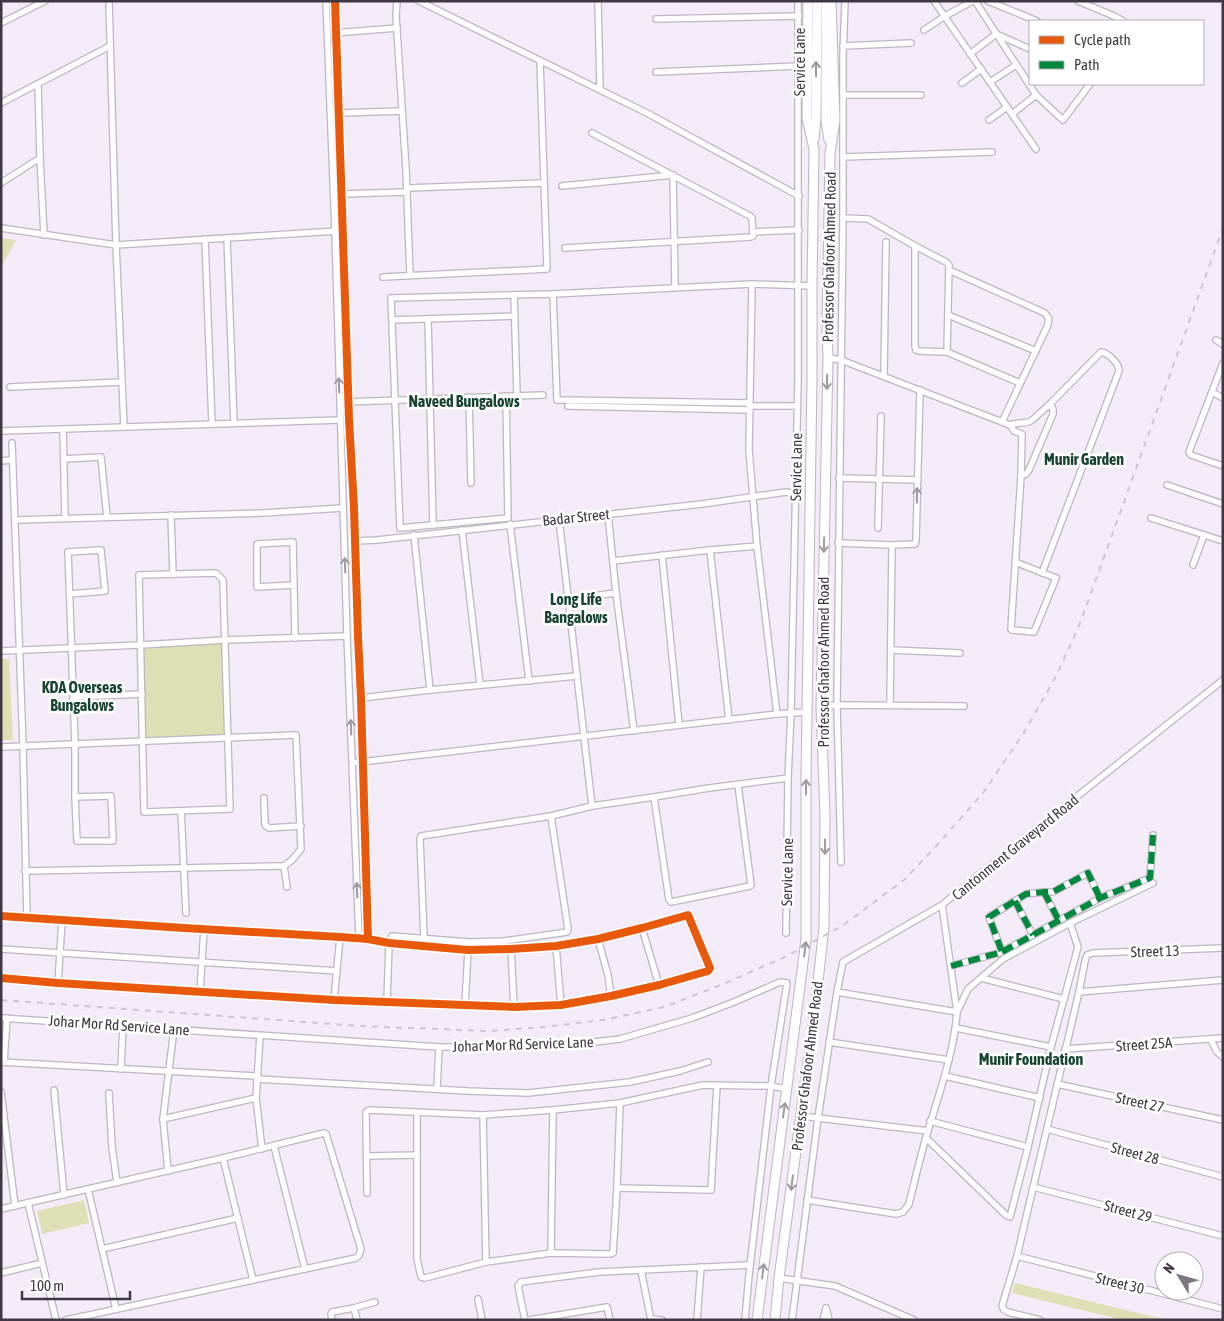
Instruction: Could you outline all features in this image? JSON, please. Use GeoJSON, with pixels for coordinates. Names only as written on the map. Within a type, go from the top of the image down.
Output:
{"type":"FeatureCollection","features":[{"type":"Feature","properties":{"kind":"main road"},"geometry":{"type":"LineString","coordinates":[[808,1],[807,118],[814,149]]}},
{"type":"Feature","properties":{"kind":"main road"},"geometry":{"type":"LineString","coordinates":[[756,1320],[806,939],[807,712],[817,1]]}},
{"type":"Feature","properties":{"kind":"main road"},"geometry":{"type":"LineString","coordinates":[[826,1],[826,121],[830,153]]}},
{"type":"Feature","properties":{"kind":"main road","name":"Professor Ghafoor Ahmed Road"},"geometry":{"type":"LineString","coordinates":[[775,1320],[824,926],[825,816],[821,707],[830,153],[835,120],[831,1]]}},
{"type":"Feature","properties":{"kind":"main road"},"geometry":{"type":"LineString","coordinates":[[810,498],[825,499]]}},
{"type":"Feature","properties":{"kind":"main road"},"geometry":{"type":"LineString","coordinates":[[772,1198],[790,1202]]}},
{"type":"Feature","properties":{"kind":"street"},"geometry":{"type":"LineString","coordinates":[[1,23],[45,1]]}},
{"type":"Feature","properties":{"kind":"street"},"geometry":{"type":"LineString","coordinates":[[109,1],[116,245],[124,427]]}},
{"type":"Feature","properties":{"kind":"street"},"geometry":{"type":"LineString","coordinates":[[326,1],[359,938]]}},
{"type":"Feature","properties":{"kind":"street"},"geometry":{"type":"LineString","coordinates":[[334,1],[348,402],[361,698],[368,939]]}},
{"type":"Feature","properties":{"kind":"street"},"geometry":{"type":"LineString","coordinates":[[396,1],[410,276]]}},
{"type":"Feature","properties":{"kind":"street"},"geometry":{"type":"LineString","coordinates":[[419,1],[647,112],[799,196]]}},
{"type":"Feature","properties":{"kind":"street"},"geometry":{"type":"LineString","coordinates":[[598,1],[600,89]]}},
{"type":"Feature","properties":{"kind":"street","name":"Service Lane"},"geometry":{"type":"LineString","coordinates":[[786,933],[788,778],[796,494],[799,230],[798,1]]}},
{"type":"Feature","properties":{"kind":"street"},"geometry":{"type":"LineString","coordinates":[[841,862],[837,705],[845,1]]}},
{"type":"Feature","properties":{"kind":"street"},"geometry":{"type":"LineString","coordinates":[[934,1],[1036,149]]}},
{"type":"Feature","properties":{"kind":"street"},"geometry":{"type":"LineString","coordinates":[[924,30],[973,1]]}},
{"type":"Feature","properties":{"kind":"street"},"geometry":{"type":"LineString","coordinates":[[978,1],[977,4],[1029,84]]}},
{"type":"Feature","properties":{"kind":"street"},"geometry":{"type":"LineString","coordinates":[[988,1],[1035,20]]}},
{"type":"Feature","properties":{"kind":"street"},"geometry":{"type":"LineString","coordinates":[[1078,1],[1121,20]]}},
{"type":"Feature","properties":{"kind":"street"},"geometry":{"type":"LineString","coordinates":[[656,19],[799,16]]}},
{"type":"Feature","properties":{"kind":"street"},"geometry":{"type":"LineString","coordinates":[[328,34],[397,28]]}},
{"type":"Feature","properties":{"kind":"street"},"geometry":{"type":"LineString","coordinates":[[970,54],[996,34]]}},
{"type":"Feature","properties":{"kind":"street"},"geometry":{"type":"LineString","coordinates":[[996,34],[1029,49]]}},
{"type":"Feature","properties":{"kind":"street"},"geometry":{"type":"LineString","coordinates":[[844,46],[911,43]]}},
{"type":"Feature","properties":{"kind":"street"},"geometry":{"type":"LineString","coordinates":[[1,103],[110,46]]}},
{"type":"Feature","properties":{"kind":"street"},"geometry":{"type":"LineString","coordinates":[[383,277],[547,269],[540,61]]}},
{"type":"Feature","properties":{"kind":"street"},"geometry":{"type":"LineString","coordinates":[[990,82],[1016,65]]}},
{"type":"Feature","properties":{"kind":"street"},"geometry":{"type":"LineString","coordinates":[[656,72],[799,66]]}},
{"type":"Feature","properties":{"kind":"street"},"geometry":{"type":"LineString","coordinates":[[962,83],[981,70]]}},
{"type":"Feature","properties":{"kind":"street"},"geometry":{"type":"LineString","coordinates":[[38,84],[44,235]]}},
{"type":"Feature","properties":{"kind":"street"},"geometry":{"type":"LineString","coordinates":[[1029,85],[1036,95],[1063,120],[1089,85]]}},
{"type":"Feature","properties":{"kind":"street"},"geometry":{"type":"LineString","coordinates":[[843,95],[921,95]]}},
{"type":"Feature","properties":{"kind":"street"},"geometry":{"type":"LineString","coordinates":[[1012,114],[1036,95]]}},
{"type":"Feature","properties":{"kind":"street"},"geometry":{"type":"LineString","coordinates":[[989,120],[1007,107]]}},
{"type":"Feature","properties":{"kind":"street"},"geometry":{"type":"LineString","coordinates":[[339,113],[402,110]]}},
{"type":"Feature","properties":{"kind":"street"},"geometry":{"type":"LineString","coordinates":[[565,248],[753,236],[752,218],[750,216],[592,133]]}},
{"type":"Feature","properties":{"kind":"street"},"geometry":{"type":"LineString","coordinates":[[843,157],[992,152]]}},
{"type":"Feature","properties":{"kind":"street"},"geometry":{"type":"LineString","coordinates":[[1,183],[40,158]]}},
{"type":"Feature","properties":{"kind":"street"},"geometry":{"type":"LineString","coordinates":[[562,186],[672,175]]}},
{"type":"Feature","properties":{"kind":"street"},"geometry":{"type":"LineString","coordinates":[[672,175],[675,287]]}},
{"type":"Feature","properties":{"kind":"street"},"geometry":{"type":"LineString","coordinates":[[342,194],[544,183]]}},
{"type":"Feature","properties":{"kind":"street"},"geometry":{"type":"LineString","coordinates":[[843,218],[868,219],[949,265],[947,352]]}},
{"type":"Feature","properties":{"kind":"street"},"geometry":{"type":"LineString","coordinates":[[1,228],[116,245],[343,231]]}},
{"type":"Feature","properties":{"kind":"street"},"geometry":{"type":"LineString","coordinates":[[753,232],[799,230]]}},
{"type":"Feature","properties":{"kind":"street"},"geometry":{"type":"LineString","coordinates":[[227,238],[234,423]]}},
{"type":"Feature","properties":{"kind":"street"},"geometry":{"type":"LineString","coordinates":[[205,239],[212,424]]}},
{"type":"Feature","properties":{"kind":"street"},"geometry":{"type":"LineString","coordinates":[[884,376],[886,242]]}},
{"type":"Feature","properties":{"kind":"street"},"geometry":{"type":"LineString","coordinates":[[915,246],[916,350],[947,352],[1020,383]]}},
{"type":"Feature","properties":{"kind":"street"},"geometry":{"type":"LineString","coordinates":[[949,270],[1045,313],[1049,318],[1047,327],[1002,422]]}},
{"type":"Feature","properties":{"kind":"street"},"geometry":{"type":"LineString","coordinates":[[506,396],[508,518],[400,528],[391,298],[553,294],[752,284],[812,286]]}},
{"type":"Feature","properties":{"kind":"street"},"geometry":{"type":"LineString","coordinates":[[752,284],[749,450],[757,546],[777,714]]}},
{"type":"Feature","properties":{"kind":"street"},"geometry":{"type":"LineString","coordinates":[[553,294],[557,400],[750,406]]}},
{"type":"Feature","properties":{"kind":"street"},"geometry":{"type":"LineString","coordinates":[[514,295],[517,395]]}},
{"type":"Feature","properties":{"kind":"street"},"geometry":{"type":"LineString","coordinates":[[948,315],[1036,351]]}},
{"type":"Feature","properties":{"kind":"street"},"geometry":{"type":"LineString","coordinates":[[392,320],[514,316]]}},
{"type":"Feature","properties":{"kind":"street"},"geometry":{"type":"LineString","coordinates":[[428,319],[433,525]]}},
{"type":"Feature","properties":{"kind":"street"},"geometry":{"type":"LineString","coordinates":[[1216,340],[1223,344]]}},
{"type":"Feature","properties":{"kind":"street"},"geometry":{"type":"LineString","coordinates":[[1010,425],[1017,422],[1031,422],[1101,352],[1106,353],[1119,367],[1042,572]]}},
{"type":"Feature","properties":{"kind":"street"},"geometry":{"type":"LineString","coordinates":[[828,358],[840,360],[884,376],[1010,425],[1014,431],[1022,434],[1011,629],[1032,632],[1056,578],[1015,562]]}},
{"type":"Feature","properties":{"kind":"street"},"geometry":{"type":"LineString","coordinates":[[1223,363],[1189,452],[1191,455],[1223,466]]}},
{"type":"Feature","properties":{"kind":"street"},"geometry":{"type":"LineString","coordinates":[[10,387],[122,382]]}},
{"type":"Feature","properties":{"kind":"street"},"geometry":{"type":"LineString","coordinates":[[838,543],[915,544],[920,390]]}},
{"type":"Feature","properties":{"kind":"street"},"geometry":{"type":"LineString","coordinates":[[1212,392],[1223,398]]}},
{"type":"Feature","properties":{"kind":"street"},"geometry":{"type":"LineString","coordinates":[[340,402],[542,395]]}},
{"type":"Feature","properties":{"kind":"street"},"geometry":{"type":"LineString","coordinates":[[469,397],[471,483]]}},
{"type":"Feature","properties":{"kind":"street"},"geometry":{"type":"LineString","coordinates":[[1021,476],[1030,470],[1053,414],[1050,404]]}},
{"type":"Feature","properties":{"kind":"street"},"geometry":{"type":"LineString","coordinates":[[568,406],[797,406]]}},
{"type":"Feature","properties":{"kind":"street"},"geometry":{"type":"LineString","coordinates":[[878,528],[881,416]]}},
{"type":"Feature","properties":{"kind":"street"},"geometry":{"type":"LineString","coordinates":[[1,431],[340,420]]}},
{"type":"Feature","properties":{"kind":"street"},"geometry":{"type":"LineString","coordinates":[[63,429],[65,518]]}},
{"type":"Feature","properties":{"kind":"street"},"geometry":{"type":"LineString","coordinates":[[12,443],[23,747],[26,918]]}},
{"type":"Feature","properties":{"kind":"street"},"geometry":{"type":"LineString","coordinates":[[64,459],[102,457],[108,517]]}},
{"type":"Feature","properties":{"kind":"street"},"geometry":{"type":"LineString","coordinates":[[1,460],[12,460]]}},
{"type":"Feature","properties":{"kind":"street"},"geometry":{"type":"LineString","coordinates":[[840,478],[918,480]]}},
{"type":"Feature","properties":{"kind":"street"},"geometry":{"type":"LineString","coordinates":[[1167,485],[1223,504]]}},
{"type":"Feature","properties":{"kind":"street","name":"Badar Street"},"geometry":{"type":"LineString","coordinates":[[355,541],[702,504],[786,492],[796,494]]}},
{"type":"Feature","properties":{"kind":"street"},"geometry":{"type":"LineString","coordinates":[[15,520],[263,513],[343,508]]}},
{"type":"Feature","properties":{"kind":"street"},"geometry":{"type":"LineString","coordinates":[[608,514],[634,731]]}},
{"type":"Feature","properties":{"kind":"street"},"geometry":{"type":"LineString","coordinates":[[171,515],[173,574]]}},
{"type":"Feature","properties":{"kind":"street"},"geometry":{"type":"LineString","coordinates":[[1151,518],[1223,542]]}},
{"type":"Feature","properties":{"kind":"street"},"geometry":{"type":"LineString","coordinates":[[558,519],[592,806]]}},
{"type":"Feature","properties":{"kind":"street"},"geometry":{"type":"LineString","coordinates":[[510,524],[529,681]]}},
{"type":"Feature","properties":{"kind":"street"},"geometry":{"type":"LineString","coordinates":[[462,530],[480,685]]}},
{"type":"Feature","properties":{"kind":"street"},"geometry":{"type":"LineString","coordinates":[[414,535],[430,690]]}},
{"type":"Feature","properties":{"kind":"street"},"geometry":{"type":"LineString","coordinates":[[1193,566],[1204,535]]}},
{"type":"Feature","properties":{"kind":"street"},"geometry":{"type":"LineString","coordinates":[[294,585],[257,587],[257,544],[293,542],[294,585],[294,638]]}},
{"type":"Feature","properties":{"kind":"street"},"geometry":{"type":"LineString","coordinates":[[890,705],[892,545]]}},
{"type":"Feature","properties":{"kind":"street"},"geometry":{"type":"LineString","coordinates":[[613,561],[757,546]]}},
{"type":"Feature","properties":{"kind":"street"},"geometry":{"type":"LineString","coordinates":[[70,594],[105,591],[101,550],[68,552],[75,744],[75,797],[77,841],[113,841],[111,796],[75,797]]}},
{"type":"Feature","properties":{"kind":"street"},"geometry":{"type":"LineString","coordinates":[[710,550],[729,720]]}},
{"type":"Feature","properties":{"kind":"street"},"geometry":{"type":"LineString","coordinates":[[662,556],[679,725]]}},
{"type":"Feature","properties":{"kind":"street"},"geometry":{"type":"LineString","coordinates":[[216,573],[223,580],[230,809],[144,812],[139,575],[173,574],[216,573]]}},
{"type":"Feature","properties":{"kind":"street"},"geometry":{"type":"LineString","coordinates":[[568,599],[616,593]]}},
{"type":"Feature","properties":{"kind":"street"},"geometry":{"type":"LineString","coordinates":[[1,650],[347,636]]}},
{"type":"Feature","properties":{"kind":"street"},"geometry":{"type":"LineString","coordinates":[[891,650],[960,653]]}},
{"type":"Feature","properties":{"kind":"street"},"geometry":{"type":"LineString","coordinates":[[361,698],[577,676]]}},
{"type":"Feature","properties":{"kind":"street","name":"Cantonment Graveyard Road"},"geometry":{"type":"LineString","coordinates":[[807,1200],[896,1214],[903,1212],[909,1204],[930,1122],[945,1076],[956,1028],[958,1012],[942,905],[1223,680]]}},
{"type":"Feature","properties":{"kind":"street"},"geometry":{"type":"LineString","coordinates":[[73,697],[142,694]]}},
{"type":"Feature","properties":{"kind":"street"},"geometry":{"type":"LineString","coordinates":[[821,707],[837,705],[964,706]]}},
{"type":"Feature","properties":{"kind":"street"},"geometry":{"type":"LineString","coordinates":[[352,763],[791,712],[807,712]]}},
{"type":"Feature","properties":{"kind":"street"},"geometry":{"type":"LineString","coordinates":[[1,747],[296,735],[301,849],[284,866],[26,871]]}},
{"type":"Feature","properties":{"kind":"street"},"geometry":{"type":"LineString","coordinates":[[424,938],[420,837],[551,816],[592,806],[788,778]]}},
{"type":"Feature","properties":{"kind":"street"},"geometry":{"type":"LineString","coordinates":[[654,797],[669,900],[671,902],[749,887],[751,884],[738,785]]}},
{"type":"Feature","properties":{"kind":"street"},"geometry":{"type":"LineString","coordinates":[[264,798],[265,825],[267,827],[301,826]]}},
{"type":"Feature","properties":{"kind":"street"},"geometry":{"type":"LineString","coordinates":[[181,811],[186,913]]}},
{"type":"Feature","properties":{"kind":"street"},"geometry":{"type":"LineString","coordinates":[[387,1002],[389,943],[392,936],[469,942],[504,941],[567,932],[551,816]]}},
{"type":"Feature","properties":{"kind":"street"},"geometry":{"type":"LineString","coordinates":[[951,966],[1002,952],[1100,898],[1150,878],[1153,835]]}},
{"type":"Feature","properties":{"kind":"street"},"geometry":{"type":"LineString","coordinates":[[284,866],[287,887]]}},
{"type":"Feature","properties":{"kind":"street"},"geometry":{"type":"LineString","coordinates":[[1002,952],[989,917],[1026,894],[1053,892],[1088,873],[1100,898]]}},
{"type":"Feature","properties":{"kind":"street"},"geometry":{"type":"LineString","coordinates":[[837,992],[958,1012],[968,989],[1003,959],[1070,923],[1153,883]]}},
{"type":"Feature","properties":{"kind":"street"},"geometry":{"type":"LineString","coordinates":[[1044,892],[1059,921]]}},
{"type":"Feature","properties":{"kind":"street"},"geometry":{"type":"LineString","coordinates":[[1015,901],[1033,935]]}},
{"type":"Feature","properties":{"kind":"street"},"geometry":{"type":"LineString","coordinates":[[792,1320],[818,1118],[843,962],[942,905]]}},
{"type":"Feature","properties":{"kind":"street"},"geometry":{"type":"LineString","coordinates":[[1,916],[204,930],[359,938],[389,943],[468,950],[556,946],[598,939],[688,915],[710,968],[708,971],[659,985],[611,996],[561,1004],[514,1007],[334,1000],[1,978]]}},
{"type":"Feature","properties":{"kind":"street"},"geometry":{"type":"LineString","coordinates":[[58,983],[62,920]]}},
{"type":"Feature","properties":{"kind":"street"},"geometry":{"type":"LineString","coordinates":[[926,1138],[1010,1217],[1040,1098],[1050,1047],[1078,947],[1070,923]]}},
{"type":"Feature","properties":{"kind":"street"},"geometry":{"type":"LineString","coordinates":[[642,928],[659,985]]}},
{"type":"Feature","properties":{"kind":"street"},"geometry":{"type":"LineString","coordinates":[[200,991],[204,930]]}},
{"type":"Feature","properties":{"kind":"street"},"geometry":{"type":"LineString","coordinates":[[334,1000],[340,937]]}},
{"type":"Feature","properties":{"kind":"street"},"geometry":{"type":"LineString","coordinates":[[598,939],[608,975],[611,996]]}},
{"type":"Feature","properties":{"kind":"street"},"geometry":{"type":"LineString","coordinates":[[556,946],[561,1004]]}},
{"type":"Feature","properties":{"kind":"street","name":"Street 13"},"geometry":{"type":"LineString","coordinates":[[1079,992],[1087,955],[1093,953],[1223,948]]}},
{"type":"Feature","properties":{"kind":"street"},"geometry":{"type":"LineString","coordinates":[[1,949],[337,971]]}},
{"type":"Feature","properties":{"kind":"street"},"geometry":{"type":"LineString","coordinates":[[511,949],[514,1007]]}},
{"type":"Feature","properties":{"kind":"street"},"geometry":{"type":"LineString","coordinates":[[465,1006],[468,950]]}},
{"type":"Feature","properties":{"kind":"street"},"geometry":{"type":"LineString","coordinates":[[981,978],[1064,999]]}},
{"type":"Feature","properties":{"kind":"street"},"geometry":{"type":"LineString","coordinates":[[1040,1320],[1004,1310],[1002,1306],[1016,1256],[1079,992],[1223,980]]}},
{"type":"Feature","properties":{"kind":"street","name":"Johar Mor Rd Service Lane"},"geometry":{"type":"LineString","coordinates":[[4,1018],[439,1047],[525,1047],[620,1039],[692,1018],[780,982],[787,983],[771,1086],[745,1320]]}},
{"type":"Feature","properties":{"kind":"street"},"geometry":{"type":"LineString","coordinates":[[4,1018],[3,1062],[257,1078],[528,1093],[630,1082],[680,1071],[708,1062]]}},
{"type":"Feature","properties":{"kind":"street"},"geometry":{"type":"LineString","coordinates":[[121,1069],[123,1025]]}},
{"type":"Feature","properties":{"kind":"street"},"geometry":{"type":"LineString","coordinates":[[956,1028],[1050,1047]]}},
{"type":"Feature","properties":{"kind":"street"},"geometry":{"type":"LineString","coordinates":[[168,1170],[163,1119],[174,1029]]}},
{"type":"Feature","properties":{"kind":"street"},"geometry":{"type":"LineString","coordinates":[[260,1036],[256,1098],[262,1149]]}},
{"type":"Feature","properties":{"kind":"street","name":"Street 25A"},"geometry":{"type":"LineString","coordinates":[[1065,1049],[1223,1038]]}},
{"type":"Feature","properties":{"kind":"street"},"geometry":{"type":"LineString","coordinates":[[1211,1040],[1217,1052],[1223,1056]]}},
{"type":"Feature","properties":{"kind":"street"},"geometry":{"type":"LineString","coordinates":[[829,1042],[949,1060]]}},
{"type":"Feature","properties":{"kind":"street"},"geometry":{"type":"LineString","coordinates":[[437,1089],[439,1047]]}},
{"type":"Feature","properties":{"kind":"street"},"geometry":{"type":"LineString","coordinates":[[945,1076],[1040,1098]]}},
{"type":"Feature","properties":{"kind":"street","name":"Street 27"},"geometry":{"type":"LineString","coordinates":[[1056,1084],[1223,1120]]}},
{"type":"Feature","properties":{"kind":"street"},"geometry":{"type":"LineString","coordinates":[[368,1193],[367,1110],[483,1115],[620,1103],[703,1085],[771,1086],[787,1089]]}},
{"type":"Feature","properties":{"kind":"street"},"geometry":{"type":"LineString","coordinates":[[617,1188],[711,1190],[717,1086]]}},
{"type":"Feature","properties":{"kind":"street"},"geometry":{"type":"LineString","coordinates":[[54,1090],[64,1195]]}},
{"type":"Feature","properties":{"kind":"street"},"geometry":{"type":"LineString","coordinates":[[1,1092],[15,1206]]}},
{"type":"Feature","properties":{"kind":"street"},"geometry":{"type":"LineString","coordinates":[[109,1093],[112,1147],[117,1183]]}},
{"type":"Feature","properties":{"kind":"street"},"geometry":{"type":"LineString","coordinates":[[163,1119],[256,1098]]}},
{"type":"Feature","properties":{"kind":"street"},"geometry":{"type":"LineString","coordinates":[[417,1113],[417,1259],[421,1277],[425,1278],[486,1262],[551,1253],[613,1253],[620,1103]]}},
{"type":"Feature","properties":{"kind":"street"},"geometry":{"type":"LineString","coordinates":[[551,1253],[554,1110]]}},
{"type":"Feature","properties":{"kind":"street"},"geometry":{"type":"LineString","coordinates":[[483,1115],[486,1262]]}},
{"type":"Feature","properties":{"kind":"street"},"geometry":{"type":"LineString","coordinates":[[801,1116],[928,1131]]}},
{"type":"Feature","properties":{"kind":"street"},"geometry":{"type":"LineString","coordinates":[[930,1122],[1028,1147]]}},
{"type":"Feature","properties":{"kind":"street","name":"Street 28"},"geometry":{"type":"LineString","coordinates":[[1047,1129],[1223,1177]]}},
{"type":"Feature","properties":{"kind":"street"},"geometry":{"type":"LineString","coordinates":[[1,1209],[326,1134],[361,1249],[356,1258],[116,1309],[88,1317],[66,1320]]}},
{"type":"Feature","properties":{"kind":"street"},"geometry":{"type":"LineString","coordinates":[[274,1146],[305,1269]]}},
{"type":"Feature","properties":{"kind":"street"},"geometry":{"type":"LineString","coordinates":[[367,1156],[417,1155]]}},
{"type":"Feature","properties":{"kind":"street"},"geometry":{"type":"LineString","coordinates":[[223,1158],[253,1280]]}},
{"type":"Feature","properties":{"kind":"street","name":"Street 29"},"geometry":{"type":"LineString","coordinates":[[1033,1186],[1223,1236]]}},
{"type":"Feature","properties":{"kind":"street"},"geometry":{"type":"LineString","coordinates":[[88,1189],[116,1309]]}},
{"type":"Feature","properties":{"kind":"street"},"geometry":{"type":"LineString","coordinates":[[28,1203],[56,1320]]}},
{"type":"Feature","properties":{"kind":"street"},"geometry":{"type":"LineString","coordinates":[[102,1249],[238,1218]]}},
{"type":"Feature","properties":{"kind":"street","name":"Street 30"},"geometry":{"type":"LineString","coordinates":[[1016,1256],[1223,1309]]}},
{"type":"Feature","properties":{"kind":"street"},"geometry":{"type":"LineString","coordinates":[[1,1273],[42,1263]]}},
{"type":"Feature","properties":{"kind":"street"},"geometry":{"type":"LineString","coordinates":[[610,1320],[607,1307],[568,1317],[527,1320],[518,1286],[521,1282],[599,1272],[750,1265]]}},
{"type":"Feature","properties":{"kind":"street"},"geometry":{"type":"LineString","coordinates":[[697,1320],[701,1267]]}},
{"type":"Feature","properties":{"kind":"street"},"geometry":{"type":"LineString","coordinates":[[641,1270],[651,1319],[662,1320]]}},
{"type":"Feature","properties":{"kind":"street"},"geometry":{"type":"LineString","coordinates":[[779,1278],[835,1286],[914,1320]]}},
{"type":"Feature","properties":{"kind":"street"},"geometry":{"type":"LineString","coordinates":[[478,1300],[482,1320]]}},
{"type":"Feature","properties":{"kind":"street"},"geometry":{"type":"LineString","coordinates":[[332,1320],[332,1312],[375,1302]]}},
{"type":"Feature","properties":{"kind":"street"},"geometry":{"type":"LineString","coordinates":[[354,1308],[357,1320]]}},
{"type":"Feature","properties":{"kind":"street"},"geometry":{"type":"LineString","coordinates":[[824,1320],[826,1308],[830,1320]]}},
{"type":"Feature","properties":{"kind":"green space"},"geometry":{"type":"Polygon","coordinates":[[[1,238],[16,240],[1,267],[1,238]]]}},
{"type":"Feature","properties":{"kind":"green space"},"geometry":{"type":"Polygon","coordinates":[[[225,640],[228,738],[143,741],[140,645],[225,640]]]}},
{"type":"Feature","properties":{"kind":"green space"},"geometry":{"type":"Polygon","coordinates":[[[1,659],[9,659],[13,740],[1,740],[1,659]]]}},
{"type":"Feature","properties":{"kind":"green space"},"geometry":{"type":"Polygon","coordinates":[[[84,1200],[89,1223],[42,1234],[37,1211],[84,1200]]]}},
{"type":"Feature","properties":{"kind":"green space"},"geometry":{"type":"Polygon","coordinates":[[[1015,1283],[1167,1320],[1123,1320],[1012,1293],[1015,1283]]]}},
{"type":"Feature","properties":{"kind":"railway"},"geometry":{"type":"LineString","coordinates":[[1,1000],[360,1026],[489,1031],[544,1027],[603,1020],[664,1007],[721,985],[787,956],[842,926],[904,880],[983,793],[1025,731],[1056,676],[1079,626],[1223,228]]}},
{"type":"Feature","properties":{"kind":"marked path"},"geometry":{"type":"LineString","coordinates":[[1002,952],[1100,898],[1150,878],[1153,835]]}},
{"type":"Feature","properties":{"kind":"marked path"},"geometry":{"type":"LineString","coordinates":[[951,966],[1002,952],[989,917],[1026,894],[1053,892],[1088,873],[1100,898]]}},
{"type":"Feature","properties":{"kind":"marked path"},"geometry":{"type":"LineString","coordinates":[[1044,892],[1059,921]]}},
{"type":"Feature","properties":{"kind":"marked path"},"geometry":{"type":"LineString","coordinates":[[1015,901],[1033,935]]}},
{"type":"Feature","properties":{"kind":"cycle path"},"geometry":{"type":"LineString","coordinates":[[335,1],[368,939]]}},
{"type":"Feature","properties":{"kind":"cycle path"},"geometry":{"type":"LineString","coordinates":[[1,916],[368,939],[389,943],[468,950],[556,946],[598,939],[688,915],[710,968],[708,971],[659,985],[611,996],[561,1005],[514,1007],[334,1000],[1,978]]}},
{"type":"Feature","properties":{"kind":"district","name":"Naveed Bungalows"},"geometry":{"type":"Point","coordinates":[464,401]}},
{"type":"Feature","properties":{"kind":"district","name":"Munir Garden"},"geometry":{"type":"Point","coordinates":[1084,459]}},
{"type":"Feature","properties":{"kind":"district","name":"Long Life Bangalows"},"geometry":{"type":"Point","coordinates":[576,608]}},
{"type":"Feature","properties":{"kind":"district","name":"KDA Overseas Bungalows"},"geometry":{"type":"Point","coordinates":[82,696]}},
{"type":"Feature","properties":{"kind":"district","name":"Munir Foundation"},"geometry":{"type":"Point","coordinates":[1031,1059]}}]}
